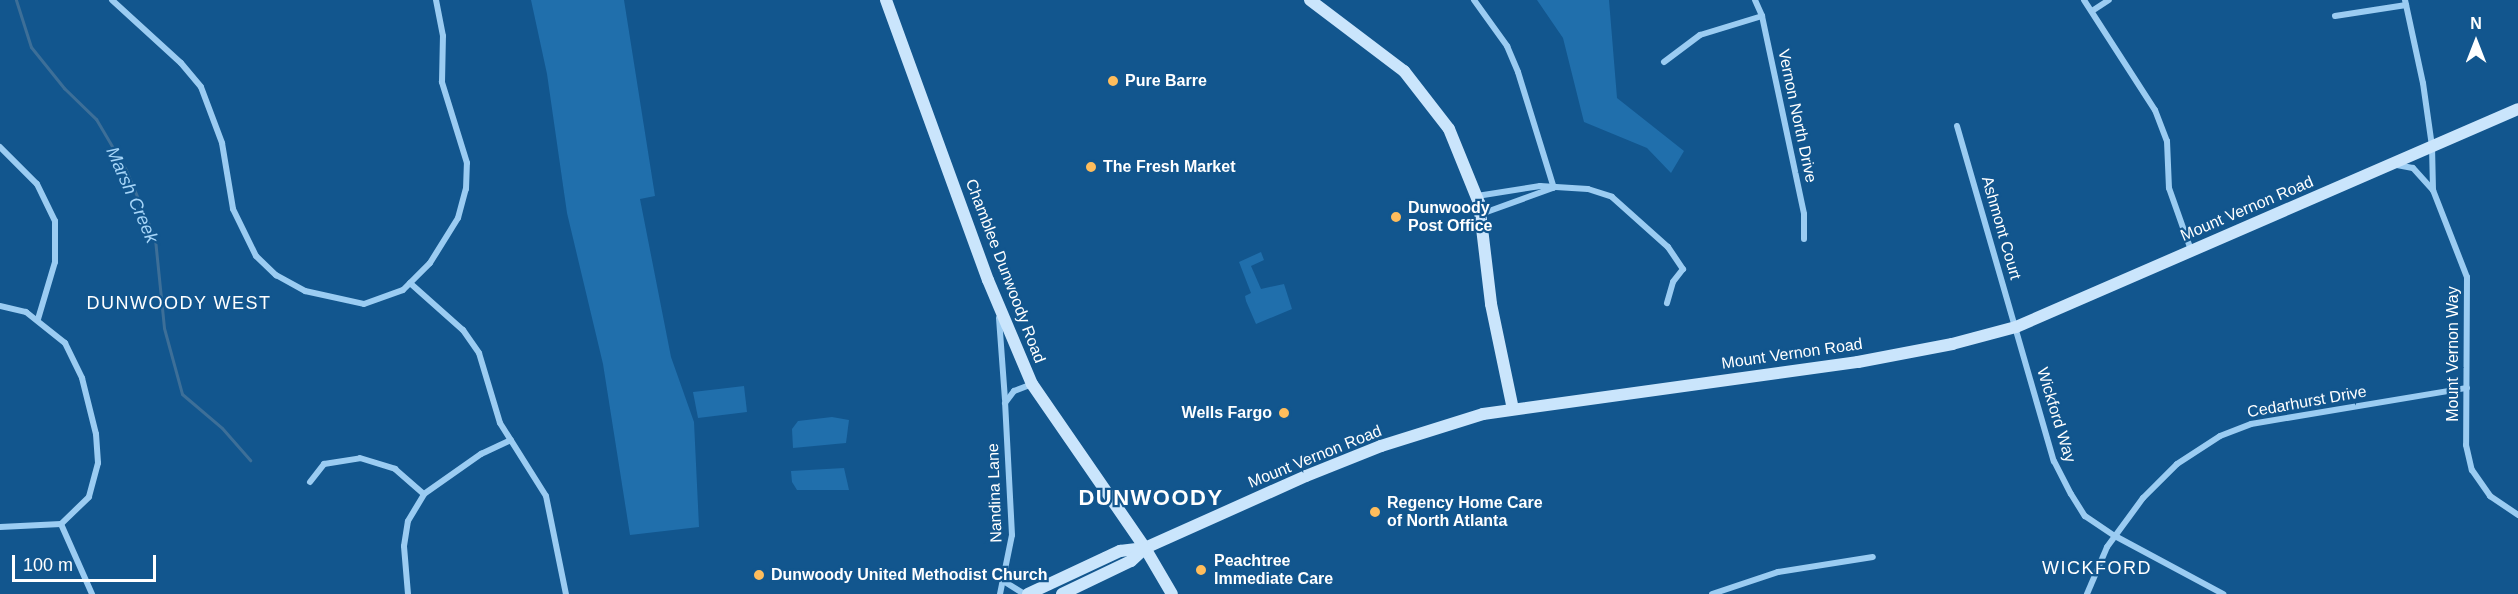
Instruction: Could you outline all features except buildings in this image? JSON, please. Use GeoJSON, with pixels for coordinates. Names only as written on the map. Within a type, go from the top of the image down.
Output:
{"type":"FeatureCollection","features":[{"type":"Feature","properties":{"kind":"main road","name":"Chamblee Dunwoody Road"},"geometry":{"type":"LineString","coordinates":[[886,0],[999,308],[1032,384],[1145,548],[1172,594]]}},
{"type":"Feature","properties":{"kind":"main road"},"geometry":{"type":"LineString","coordinates":[[1310,0],[1389,57],[1430,99],[1453,136],[1477,196],[1481,214],[1491,304],[1513,409]]}},
{"type":"Feature","properties":{"kind":"main road","name":"Mount Vernon Road"},"geometry":{"type":"LineString","coordinates":[[1062,594],[1131,561],[1145,548],[1381,446],[1513,409],[1858,362],[2017,333],[2191,251],[2518,109]]}},
{"type":"Feature","properties":{"kind":"main road"},"geometry":{"type":"LineString","coordinates":[[1026,594],[1120,551],[1145,548]]}},
{"type":"Feature","properties":{"kind":"street"},"geometry":{"type":"LineString","coordinates":[[111,0],[181,63],[201,87],[222,143],[233,209],[256,256],[276,275],[305,291],[364,304],[403,291],[430,263],[448,236],[465,189],[466,163],[442,82],[443,36],[436,0]]}},
{"type":"Feature","properties":{"kind":"street"},"geometry":{"type":"LineString","coordinates":[[1474,0],[1507,46],[1518,72],[1554,188]]}},
{"type":"Feature","properties":{"kind":"street","name":"Vernon North Drive"},"geometry":{"type":"LineString","coordinates":[[1755,0],[1762,16],[1804,214],[1804,239]]}},
{"type":"Feature","properties":{"kind":"street"},"geometry":{"type":"LineString","coordinates":[[2084,0],[2155,110],[2167,141],[2169,188],[2191,251]]}},
{"type":"Feature","properties":{"kind":"street"},"geometry":{"type":"LineString","coordinates":[[2092,11],[2109,0]]}},
{"type":"Feature","properties":{"kind":"street"},"geometry":{"type":"LineString","coordinates":[[2335,16],[2405,3]]}},
{"type":"Feature","properties":{"kind":"street","name":"Mount Vernon Way"},"geometry":{"type":"LineString","coordinates":[[2405,3],[2432,146],[2433,190],[2467,277],[2466,445],[2472,470],[2490,496],[2518,515]]}},
{"type":"Feature","properties":{"kind":"street"},"geometry":{"type":"LineString","coordinates":[[1664,62],[1700,35],[1762,16]]}},
{"type":"Feature","properties":{"kind":"street","name":"Ashmont Court"},"geometry":{"type":"LineString","coordinates":[[1957,126],[2017,333]]}},
{"type":"Feature","properties":{"kind":"street"},"geometry":{"type":"LineString","coordinates":[[0,147],[37,184],[55,221],[55,262],[38,319]]}},
{"type":"Feature","properties":{"kind":"street"},"geometry":{"type":"LineString","coordinates":[[2391,165],[2413,168],[2433,190]]}},
{"type":"Feature","properties":{"kind":"street"},"geometry":{"type":"LineString","coordinates":[[1481,214],[1554,188]]}},
{"type":"Feature","properties":{"kind":"street"},"geometry":{"type":"LineString","coordinates":[[1477,196],[1554,188],[1588,189],[1612,198],[1668,247],[1683,269],[1673,282],[1667,303]]}},
{"type":"Feature","properties":{"kind":"street"},"geometry":{"type":"LineString","coordinates":[[410,283],[463,330],[478,353],[495,410],[546,496],[566,594]]}},
{"type":"Feature","properties":{"kind":"street"},"geometry":{"type":"LineString","coordinates":[[0,306],[38,319],[65,343],[82,378],[96,434],[98,463],[89,497],[77,513],[61,524],[0,527]]}},
{"type":"Feature","properties":{"kind":"street","name":"Nandina Lane"},"geometry":{"type":"LineString","coordinates":[[999,308],[1012,535],[1005,582],[1000,594]]}},
{"type":"Feature","properties":{"kind":"street","name":"Wickford Way"},"geometry":{"type":"LineString","coordinates":[[2017,333],[2054,461],[2085,516],[2115,536],[2223,594]]}},
{"type":"Feature","properties":{"kind":"street"},"geometry":{"type":"LineString","coordinates":[[1005,403],[1014,391],[1032,384]]}},
{"type":"Feature","properties":{"kind":"street","name":"Cedarhurst Drive"},"geometry":{"type":"LineString","coordinates":[[2087,594],[2115,536],[2143,498],[2177,464],[2220,436],[2251,424],[2467,388]]}},
{"type":"Feature","properties":{"kind":"street"},"geometry":{"type":"LineString","coordinates":[[408,594],[404,546],[408,521],[424,494],[481,454],[511,440]]}},
{"type":"Feature","properties":{"kind":"street"},"geometry":{"type":"LineString","coordinates":[[310,482],[324,464],[360,458],[395,469],[424,494]]}},
{"type":"Feature","properties":{"kind":"street"},"geometry":{"type":"LineString","coordinates":[[61,524],[92,594]]}},
{"type":"Feature","properties":{"kind":"street"},"geometry":{"type":"LineString","coordinates":[[1712,594],[1778,572],[1873,557]]}},
{"type":"Feature","properties":{"kind":"street"},"geometry":{"type":"LineString","coordinates":[[1005,582],[1026,594]]}},
{"type":"Feature","properties":{"kind":"shaded area"},"geometry":{"type":"Polygon","coordinates":[[[531,0],[624,0],[655,196],[640,199],[671,357],[694,422],[699,527],[630,535],[603,364],[567,213],[547,74],[531,0]]]}},
{"type":"Feature","properties":{"kind":"shaded area"},"geometry":{"type":"Polygon","coordinates":[[[1537,0],[1609,0],[1617,98],[1684,151],[1671,173],[1647,148],[1584,122],[1563,38],[1537,0]]]}},
{"type":"Feature","properties":{"kind":"shaded area"},"geometry":{"type":"Polygon","coordinates":[[[1261,252],[1264,260],[1251,266],[1261,289],[1284,284],[1292,309],[1256,324],[1246,301],[1245,296],[1251,293],[1239,262],[1261,252]]]}},
{"type":"Feature","properties":{"kind":"shaded area"},"geometry":{"type":"Polygon","coordinates":[[[744,386],[747,412],[698,418],[693,392],[744,386]]]}},
{"type":"Feature","properties":{"kind":"shaded area"},"geometry":{"type":"Polygon","coordinates":[[[832,417],[849,420],[846,443],[793,448],[792,429],[798,421],[832,417]]]}},
{"type":"Feature","properties":{"kind":"shaded area"},"geometry":{"type":"Polygon","coordinates":[[[844,468],[849,490],[797,490],[792,482],[791,471],[844,468]]]}},
{"type":"Feature","properties":{"kind":"waterway","name":"Marsh Creek"},"geometry":{"type":"LineString","coordinates":[[16,0],[31,47],[64,88],[96,119],[126,170],[155,239],[164,328],[182,394],[222,428],[250,460]]}},
{"type":"Feature","properties":{"kind":"place","name":"Pure Barre"},"geometry":{"type":"Point","coordinates":[1113,81]}},
{"type":"Feature","properties":{"kind":"place","name":"The Fresh Market"},"geometry":{"type":"Point","coordinates":[1091,167]}},
{"type":"Feature","properties":{"kind":"place","name":"Dunwoody Post Office"},"geometry":{"type":"Point","coordinates":[1396,217]}},
{"type":"Feature","properties":{"kind":"place","name":"Wells Fargo"},"geometry":{"type":"Point","coordinates":[1284,413]}},
{"type":"Feature","properties":{"kind":"place","name":"Regency Home Care of North Atlanta"},"geometry":{"type":"Point","coordinates":[1375,512]}},
{"type":"Feature","properties":{"kind":"place","name":"Peachtree Immediate Care"},"geometry":{"type":"Point","coordinates":[1201,570]}},
{"type":"Feature","properties":{"kind":"place","name":"Dunwoody United Methodist Church"},"geometry":{"type":"Point","coordinates":[759,575]}},
{"type":"Feature","properties":{"kind":"district","name":"DUNWOODY WEST"},"geometry":{"type":"Point","coordinates":[179,303]}},
{"type":"Feature","properties":{"kind":"district","name":"DUNWOODY"},"geometry":{"type":"Point","coordinates":[1151,498]}},
{"type":"Feature","properties":{"kind":"district","name":"WICKFORD"},"geometry":{"type":"Point","coordinates":[2097,568]}}]}
